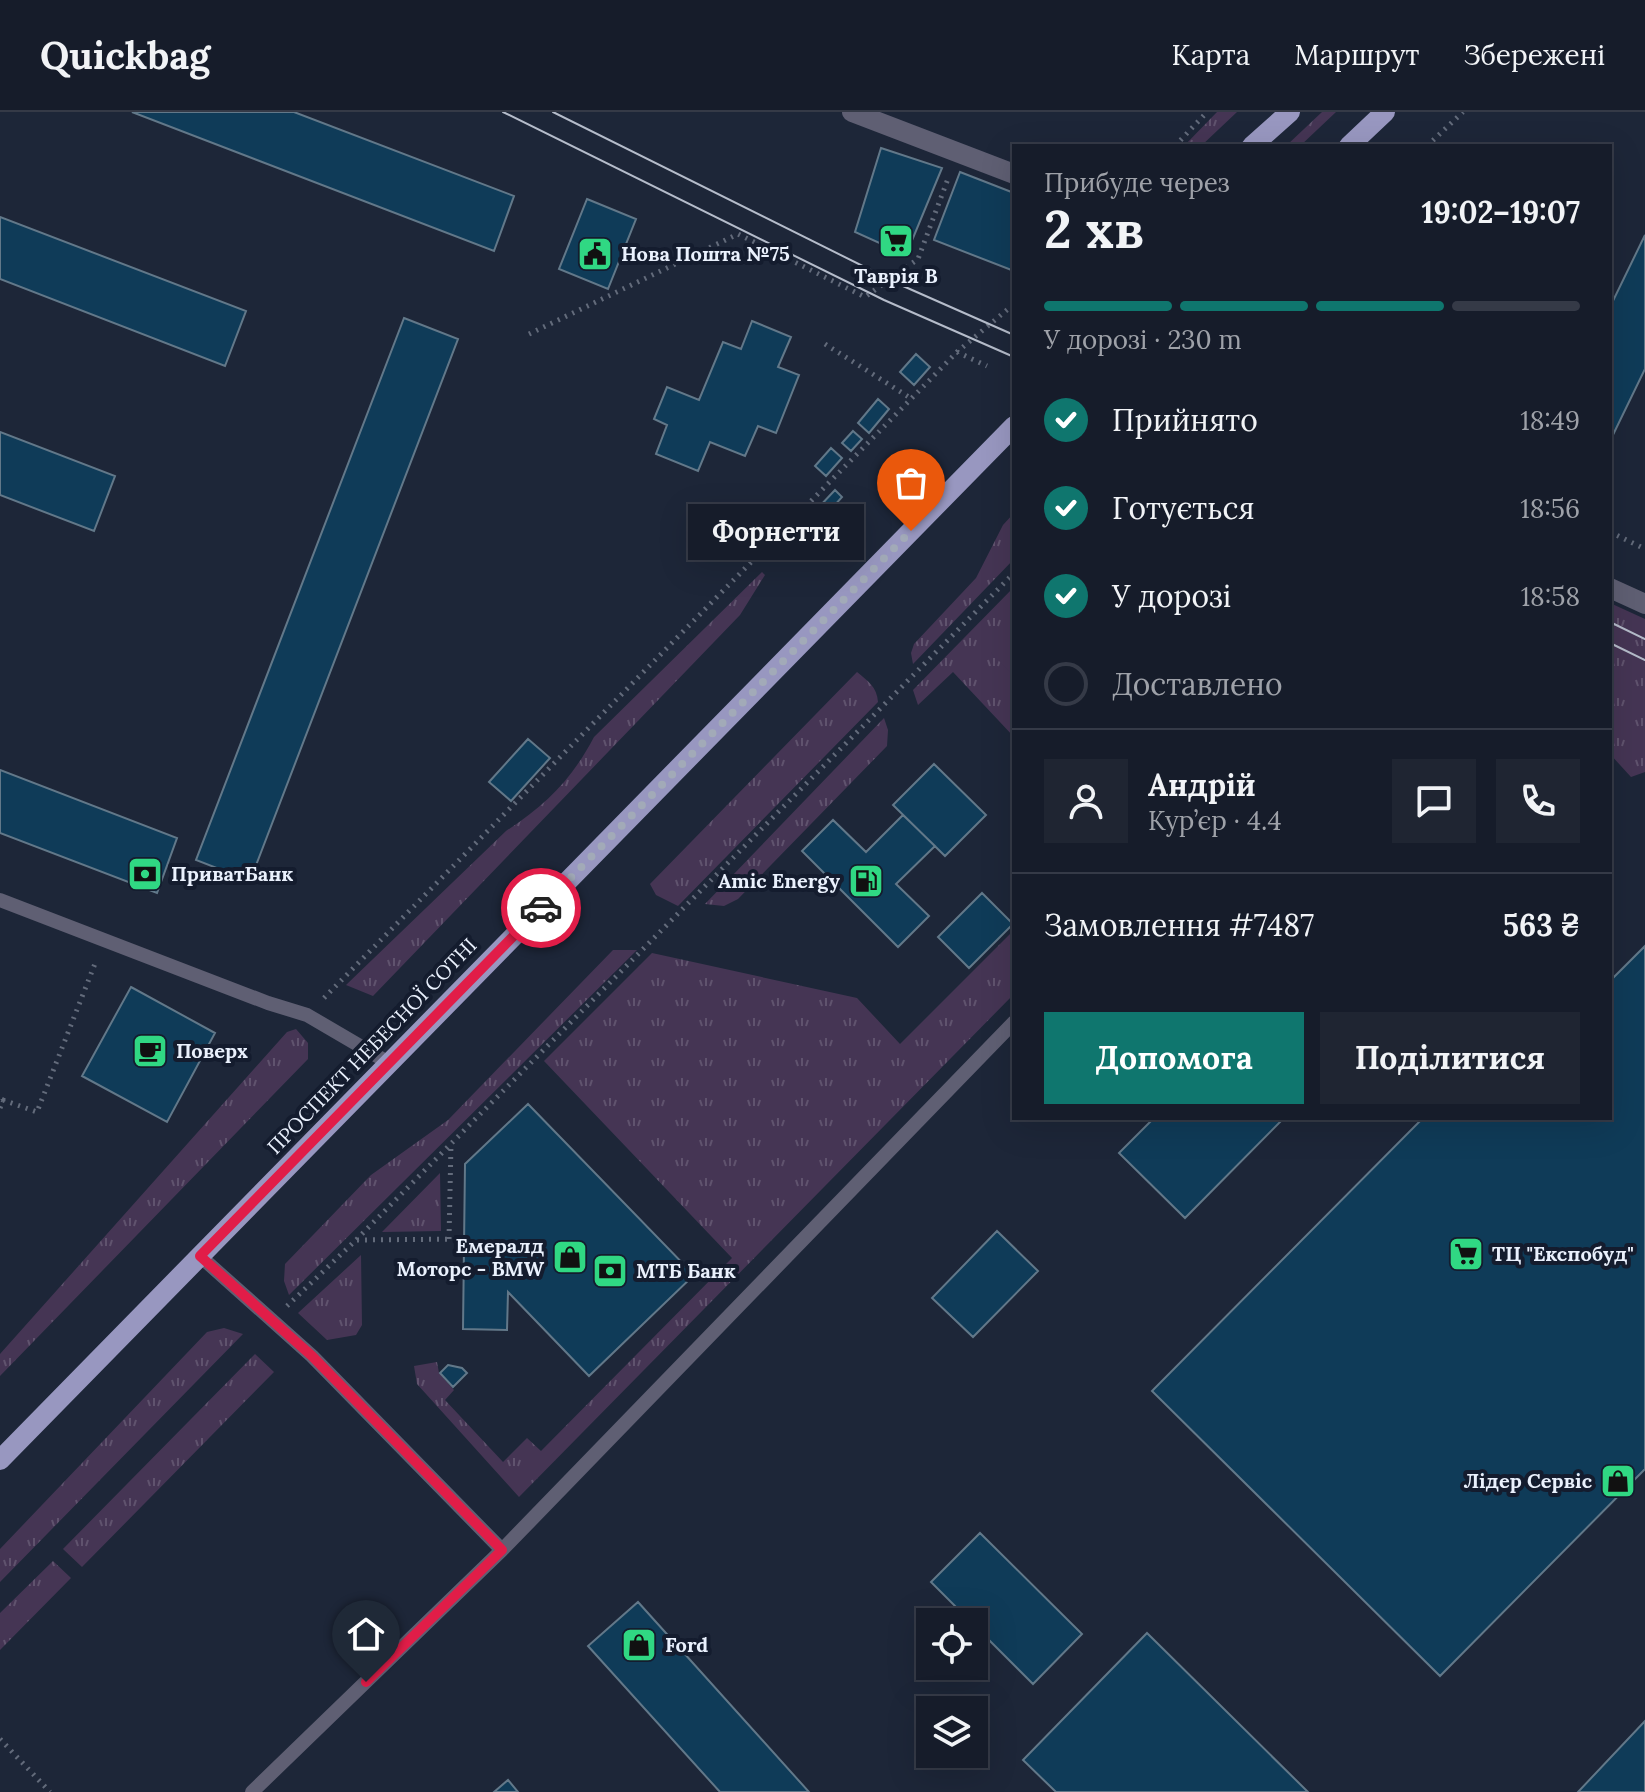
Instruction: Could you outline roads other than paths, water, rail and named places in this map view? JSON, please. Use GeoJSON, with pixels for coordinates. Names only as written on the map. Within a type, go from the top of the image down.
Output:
{"type":"FeatureCollection","features":[{"type":"Feature","properties":{"kind":"main road"},"geometry":{"type":"LineString","coordinates":[[1254,144],[1290,112]]}},
{"type":"Feature","properties":{"kind":"main road"},"geometry":{"type":"LineString","coordinates":[[1351,144],[1385,112]]}},
{"type":"Feature","properties":{"kind":"main road","name":"ПРОСПЕКТ НЕБЕСНОЇ СОТНІ"},"geometry":{"type":"LineString","coordinates":[[0,1460],[1012,428]]}},
{"type":"Feature","properties":{"kind":"street"},"geometry":{"type":"LineString","coordinates":[[852,112],[1012,173]]}},
{"type":"Feature","properties":{"kind":"street"},"geometry":{"type":"LineString","coordinates":[[1612,589],[1645,604]]}},
{"type":"Feature","properties":{"kind":"lane"},"geometry":{"type":"LineString","coordinates":[[0,900],[268,1003],[307,1015],[389,1063]]}},
{"type":"Feature","properties":{"kind":"lane"},"geometry":{"type":"LineString","coordinates":[[252,1792],[502,1550],[1012,1024]]}},
{"type":"Feature","properties":{"kind":"lane"},"geometry":{"type":"LineString","coordinates":[[200,1256],[312,1356],[502,1550]]}},
{"type":"Feature","properties":{"kind":"tram line"},"geometry":{"type":"LineString","coordinates":[[503,112],[884,300],[1012,356]]}},
{"type":"Feature","properties":{"kind":"tram line"},"geometry":{"type":"LineString","coordinates":[[553,112],[903,286],[1012,334]]}},
{"type":"Feature","properties":{"kind":"tram line"},"geometry":{"type":"LineString","coordinates":[[1612,623],[1645,639]]}},
{"type":"Feature","properties":{"kind":"tram line"},"geometry":{"type":"LineString","coordinates":[[1612,644],[1645,660]]}},
{"type":"Feature","properties":{"kind":"place","name":"Таврія В"},"geometry":{"type":"Point","coordinates":[896,241]}},
{"type":"Feature","properties":{"kind":"place","name":"Нова Пошта №75"},"geometry":{"type":"Point","coordinates":[595,254]}},
{"type":"Feature","properties":{"kind":"place","name":"Форнетти"},"geometry":{"type":"Point","coordinates":[911,531]}},
{"type":"Feature","properties":{"kind":"place","name":"ПриватБанк"},"geometry":{"type":"Point","coordinates":[145,874]}},
{"type":"Feature","properties":{"kind":"place","name":"Amic Energy"},"geometry":{"type":"Point","coordinates":[866,881]}},
{"type":"Feature","properties":{"kind":"place","name":"Поверх"},"geometry":{"type":"Point","coordinates":[150,1051]}},
{"type":"Feature","properties":{"kind":"place","name":"ТЦ \"Експобуд\""},"geometry":{"type":"Point","coordinates":[1466,1254]}},
{"type":"Feature","properties":{"kind":"place","name":"Емералд Моторс - BMW"},"geometry":{"type":"Point","coordinates":[570,1257]}},
{"type":"Feature","properties":{"kind":"place","name":"МТБ Банк"},"geometry":{"type":"Point","coordinates":[610,1271]}},
{"type":"Feature","properties":{"kind":"place","name":"Лідер Сервіс"},"geometry":{"type":"Point","coordinates":[1618,1481]}},
{"type":"Feature","properties":{"kind":"place","name":"Ford"},"geometry":{"type":"Point","coordinates":[639,1645]}}]}
